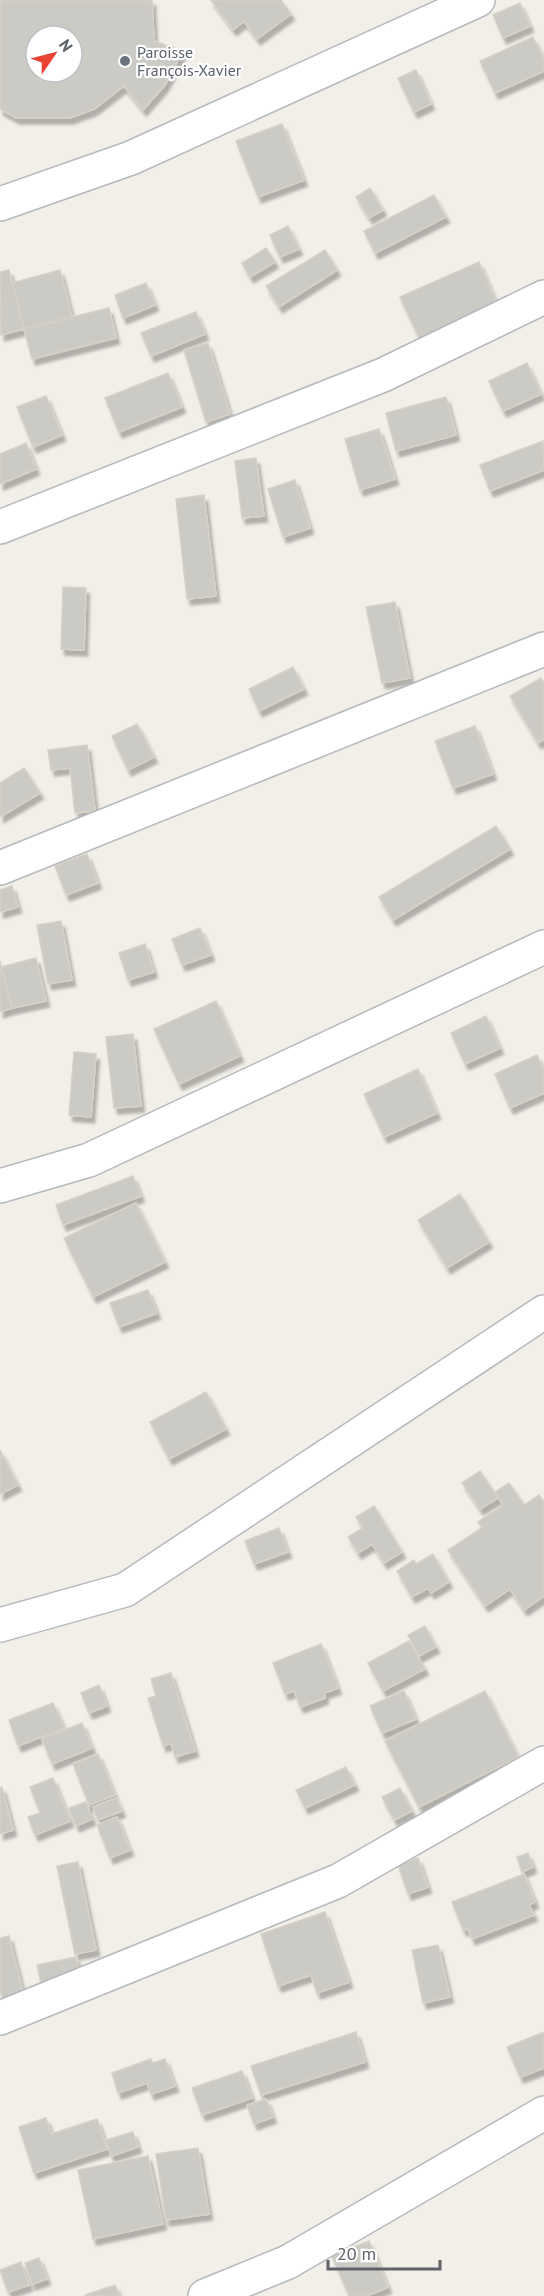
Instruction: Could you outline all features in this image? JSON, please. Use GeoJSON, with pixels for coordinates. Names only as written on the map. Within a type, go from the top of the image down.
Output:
{"type":"FeatureCollection","features":[{"type":"Feature","properties":{"kind":"street"},"geometry":{"type":"LineString","coordinates":[[0,204],[131,158],[478,0]]}},
{"type":"Feature","properties":{"kind":"street"},"geometry":{"type":"LineString","coordinates":[[0,527],[383,375],[544,297]]}},
{"type":"Feature","properties":{"kind":"street"},"geometry":{"type":"LineString","coordinates":[[0,868],[544,649]]}},
{"type":"Feature","properties":{"kind":"street"},"geometry":{"type":"LineString","coordinates":[[0,1186],[89,1160],[544,947]]}},
{"type":"Feature","properties":{"kind":"street"},"geometry":{"type":"LineString","coordinates":[[0,1625],[124,1590],[544,1312]]}},
{"type":"Feature","properties":{"kind":"street"},"geometry":{"type":"LineString","coordinates":[[0,2018],[338,1881],[544,1763]]}},
{"type":"Feature","properties":{"kind":"street"},"geometry":{"type":"LineString","coordinates":[[205,2296],[288,2262],[544,2114]]}},
{"type":"Feature","properties":{"kind":"building","name":"Paroisse François-Xavier"},"geometry":{"type":"Polygon","coordinates":[[[0,0],[152,0],[154,41],[183,51],[165,85],[143,110],[124,86],[94,109],[70,118],[16,118],[0,109],[0,0]]]}},
{"type":"Feature","properties":{"kind":"building"},"geometry":{"type":"Polygon","coordinates":[[[211,0],[281,0],[291,14],[257,39],[244,21],[233,30],[211,0]]]}},
{"type":"Feature","properties":{"kind":"building"},"geometry":{"type":"Polygon","coordinates":[[[520,3],[530,26],[503,38],[493,15],[520,3]]]}},
{"type":"Feature","properties":{"kind":"building"},"geometry":{"type":"Polygon","coordinates":[[[533,37],[544,60],[544,71],[495,93],[480,61],[533,37]]]}},
{"type":"Feature","properties":{"kind":"building"},"geometry":{"type":"Polygon","coordinates":[[[416,70],[431,104],[414,112],[398,78],[416,70]]]}},
{"type":"Feature","properties":{"kind":"building"},"geometry":{"type":"Polygon","coordinates":[[[282,124],[304,180],[258,197],[236,141],[282,124]]]}},
{"type":"Feature","properties":{"kind":"building"},"geometry":{"type":"Polygon","coordinates":[[[370,188],[383,210],[369,218],[356,197],[370,188]]]}},
{"type":"Feature","properties":{"kind":"building"},"geometry":{"type":"Polygon","coordinates":[[[434,195],[446,217],[375,253],[364,231],[434,195]]]}},
{"type":"Feature","properties":{"kind":"building"},"geometry":{"type":"Polygon","coordinates":[[[288,226],[299,249],[280,257],[270,235],[288,226]]]}},
{"type":"Feature","properties":{"kind":"building"},"geometry":{"type":"Polygon","coordinates":[[[266,248],[275,262],[250,277],[242,263],[266,248]]]}},
{"type":"Feature","properties":{"kind":"building"},"geometry":{"type":"Polygon","coordinates":[[[325,250],[337,270],[279,307],[266,286],[325,250]]]}},
{"type":"Feature","properties":{"kind":"building"},"geometry":{"type":"Polygon","coordinates":[[[479,262],[497,304],[419,338],[400,297],[479,262]]]}},
{"type":"Feature","properties":{"kind":"building"},"geometry":{"type":"Polygon","coordinates":[[[9,270],[24,329],[1,335],[0,272],[9,270]]]}},
{"type":"Feature","properties":{"kind":"building"},"geometry":{"type":"Polygon","coordinates":[[[60,270],[72,317],[24,329],[12,283],[60,270]]]}},
{"type":"Feature","properties":{"kind":"building"},"geometry":{"type":"Polygon","coordinates":[[[146,283],[155,305],[123,318],[115,295],[146,283]]]}},
{"type":"Feature","properties":{"kind":"building"},"geometry":{"type":"Polygon","coordinates":[[[109,308],[116,338],[32,359],[24,329],[109,308]]]}},
{"type":"Feature","properties":{"kind":"building"},"geometry":{"type":"Polygon","coordinates":[[[196,312],[205,334],[151,356],[141,333],[196,312]]]}},
{"type":"Feature","properties":{"kind":"building"},"geometry":{"type":"Polygon","coordinates":[[[208,343],[230,414],[206,422],[184,350],[208,343]]]}},
{"type":"Feature","properties":{"kind":"building"},"geometry":{"type":"Polygon","coordinates":[[[527,363],[541,394],[503,411],[489,381],[527,363]]]}},
{"type":"Feature","properties":{"kind":"building"},"geometry":{"type":"Polygon","coordinates":[[[168,373],[182,407],[119,432],[105,398],[168,373]]]}},
{"type":"Feature","properties":{"kind":"building"},"geometry":{"type":"Polygon","coordinates":[[[46,396],[62,435],[33,447],[17,407],[46,396]]]}},
{"type":"Feature","properties":{"kind":"building"},"geometry":{"type":"Polygon","coordinates":[[[446,397],[456,435],[396,451],[386,413],[446,397]]]}},
{"type":"Feature","properties":{"kind":"building"},"geometry":{"type":"Polygon","coordinates":[[[379,429],[395,479],[360,490],[345,439],[379,429]]]}},
{"type":"Feature","properties":{"kind":"building"},"geometry":{"type":"Polygon","coordinates":[[[543,441],[544,470],[490,491],[480,465],[543,441]]]}},
{"type":"Feature","properties":{"kind":"building"},"geometry":{"type":"Polygon","coordinates":[[[26,443],[36,469],[0,484],[0,454],[26,443]]]}},
{"type":"Feature","properties":{"kind":"building"},"geometry":{"type":"Polygon","coordinates":[[[256,458],[264,516],[242,518],[235,461],[256,458]]]}},
{"type":"Feature","properties":{"kind":"building"},"geometry":{"type":"Polygon","coordinates":[[[295,480],[310,528],[283,537],[268,489],[295,480]]]}},
{"type":"Feature","properties":{"kind":"building"},"geometry":{"type":"Polygon","coordinates":[[[204,495],[216,596],[187,599],[176,499],[204,495]]]}},
{"type":"Feature","properties":{"kind":"building"},"geometry":{"type":"Polygon","coordinates":[[[63,587],[86,588],[84,650],[61,649],[63,587]]]}},
{"type":"Feature","properties":{"kind":"building"},"geometry":{"type":"Polygon","coordinates":[[[395,602],[410,678],[382,683],[366,607],[395,602]]]}},
{"type":"Feature","properties":{"kind":"building"},"geometry":{"type":"Polygon","coordinates":[[[293,667],[304,689],[259,711],[249,689],[293,667]]]}},
{"type":"Feature","properties":{"kind":"building"},"geometry":{"type":"Polygon","coordinates":[[[541,678],[544,683],[544,739],[538,743],[510,696],[541,678]]]}},
{"type":"Feature","properties":{"kind":"building"},"geometry":{"type":"Polygon","coordinates":[[[137,724],[154,757],[128,770],[112,736],[137,724]]]}},
{"type":"Feature","properties":{"kind":"building"},"geometry":{"type":"Polygon","coordinates":[[[475,726],[493,774],[453,788],[435,741],[475,726]]]}},
{"type":"Feature","properties":{"kind":"building"},"geometry":{"type":"Polygon","coordinates":[[[87,745],[95,811],[75,813],[70,768],[51,770],[48,750],[87,745]]]}},
{"type":"Feature","properties":{"kind":"building"},"geometry":{"type":"Polygon","coordinates":[[[24,768],[40,793],[0,817],[0,783],[24,768]]]}},
{"type":"Feature","properties":{"kind":"building"},"geometry":{"type":"Polygon","coordinates":[[[496,826],[510,849],[393,920],[379,897],[496,826]]]}},
{"type":"Feature","properties":{"kind":"building"},"geometry":{"type":"Polygon","coordinates":[[[87,854],[98,883],[66,895],[55,866],[87,854]]]}},
{"type":"Feature","properties":{"kind":"building"},"geometry":{"type":"Polygon","coordinates":[[[12,886],[18,907],[0,912],[0,890],[12,886]]]}},
{"type":"Feature","properties":{"kind":"building"},"geometry":{"type":"Polygon","coordinates":[[[61,921],[72,980],[48,984],[37,925],[61,921]]]}},
{"type":"Feature","properties":{"kind":"building"},"geometry":{"type":"Polygon","coordinates":[[[200,928],[211,955],[182,965],[172,939],[200,928]]]}},
{"type":"Feature","properties":{"kind":"building"},"geometry":{"type":"Polygon","coordinates":[[[145,944],[154,972],[128,980],[119,953],[145,944]]]}},
{"type":"Feature","properties":{"kind":"building"},"geometry":{"type":"Polygon","coordinates":[[[36,958],[46,1001],[12,1008],[1,967],[36,958]]]}},
{"type":"Feature","properties":{"kind":"building"},"geometry":{"type":"Polygon","coordinates":[[[0,961],[12,1008],[0,1012],[0,961]]]}},
{"type":"Feature","properties":{"kind":"building"},"geometry":{"type":"Polygon","coordinates":[[[216,1001],[240,1056],[179,1084],[154,1029],[216,1001]]]}},
{"type":"Feature","properties":{"kind":"building"},"geometry":{"type":"Polygon","coordinates":[[[486,1016],[500,1048],[465,1064],[451,1033],[486,1016]]]}},
{"type":"Feature","properties":{"kind":"building"},"geometry":{"type":"Polygon","coordinates":[[[133,1034],[141,1106],[114,1108],[106,1037],[133,1034]]]}},
{"type":"Feature","properties":{"kind":"building"},"geometry":{"type":"Polygon","coordinates":[[[74,1052],[96,1054],[91,1117],[69,1115],[74,1052]]]}},
{"type":"Feature","properties":{"kind":"building"},"geometry":{"type":"Polygon","coordinates":[[[537,1055],[544,1070],[544,1093],[510,1108],[495,1074],[537,1055]]]}},
{"type":"Feature","properties":{"kind":"building"},"geometry":{"type":"Polygon","coordinates":[[[418,1069],[437,1113],[384,1137],[364,1094],[418,1069]]]}},
{"type":"Feature","properties":{"kind":"building"},"geometry":{"type":"Polygon","coordinates":[[[133,1176],[141,1196],[63,1225],[56,1205],[133,1176]]]}},
{"type":"Feature","properties":{"kind":"building"},"geometry":{"type":"Polygon","coordinates":[[[460,1194],[489,1242],[447,1268],[418,1220],[460,1194]]]}},
{"type":"Feature","properties":{"kind":"building"},"geometry":{"type":"Polygon","coordinates":[[[136,1203],[165,1262],[93,1297],[64,1238],[136,1203]]]}},
{"type":"Feature","properties":{"kind":"building"},"geometry":{"type":"Polygon","coordinates":[[[148,1290],[157,1313],[119,1327],[110,1303],[148,1290]]]}},
{"type":"Feature","properties":{"kind":"building"},"geometry":{"type":"Polygon","coordinates":[[[206,1392],[226,1429],[169,1459],[150,1422],[206,1392]]]}},
{"type":"Feature","properties":{"kind":"building"},"geometry":{"type":"Polygon","coordinates":[[[0,1450],[18,1485],[0,1494],[0,1450]]]}},
{"type":"Feature","properties":{"kind":"building"},"geometry":{"type":"Polygon","coordinates":[[[480,1471],[498,1498],[480,1509],[462,1483],[480,1471]]]}},
{"type":"Feature","properties":{"kind":"building"},"geometry":{"type":"Polygon","coordinates":[[[509,1483],[524,1505],[539,1495],[544,1502],[544,1596],[524,1610],[510,1589],[485,1606],[448,1550],[482,1528],[478,1522],[503,1505],[495,1492],[509,1483]]]}},
{"type":"Feature","properties":{"kind":"building"},"geometry":{"type":"Polygon","coordinates":[[[374,1506],[402,1552],[384,1563],[372,1544],[358,1553],[348,1537],[363,1528],[356,1517],[374,1506]]]}},
{"type":"Feature","properties":{"kind":"building"},"geometry":{"type":"Polygon","coordinates":[[[279,1528],[288,1552],[254,1564],[245,1541],[279,1528]]]}},
{"type":"Feature","properties":{"kind":"building"},"geometry":{"type":"Polygon","coordinates":[[[433,1554],[449,1582],[431,1593],[428,1588],[412,1597],[397,1571],[414,1560],[416,1564],[433,1554]]]}},
{"type":"Feature","properties":{"kind":"building"},"geometry":{"type":"Polygon","coordinates":[[[425,1626],[436,1647],[419,1656],[408,1635],[425,1626]]]}},
{"type":"Feature","properties":{"kind":"building"},"geometry":{"type":"Polygon","coordinates":[[[409,1641],[425,1669],[383,1691],[368,1663],[409,1641]]]}},
{"type":"Feature","properties":{"kind":"building"},"geometry":{"type":"Polygon","coordinates":[[[321,1644],[338,1688],[324,1693],[325,1698],[300,1707],[294,1691],[285,1694],[273,1663],[321,1644]]]}},
{"type":"Feature","properties":{"kind":"building"},"geometry":{"type":"Polygon","coordinates":[[[171,1673],[195,1751],[175,1757],[171,1743],[163,1746],[148,1698],[156,1696],[151,1679],[171,1673]]]}},
{"type":"Feature","properties":{"kind":"building"},"geometry":{"type":"Polygon","coordinates":[[[99,1685],[107,1706],[89,1713],[81,1693],[99,1685]]]}},
{"type":"Feature","properties":{"kind":"building"},"geometry":{"type":"Polygon","coordinates":[[[404,1691],[416,1719],[382,1733],[370,1706],[404,1691]]]}},
{"type":"Feature","properties":{"kind":"building"},"geometry":{"type":"Polygon","coordinates":[[[485,1691],[518,1757],[419,1807],[385,1741],[485,1691]]]}},
{"type":"Feature","properties":{"kind":"building"},"geometry":{"type":"Polygon","coordinates":[[[53,1703],[64,1728],[18,1746],[9,1720],[53,1703]]]}},
{"type":"Feature","properties":{"kind":"building"},"geometry":{"type":"Polygon","coordinates":[[[82,1723],[92,1748],[52,1764],[42,1739],[82,1723]]]}},
{"type":"Feature","properties":{"kind":"building"},"geometry":{"type":"Polygon","coordinates":[[[98,1754],[115,1795],[89,1805],[73,1764],[98,1754]]]}},
{"type":"Feature","properties":{"kind":"building"},"geometry":{"type":"Polygon","coordinates":[[[346,1767],[355,1785],[305,1808],[296,1790],[346,1767]]]}},
{"type":"Feature","properties":{"kind":"building"},"geometry":{"type":"Polygon","coordinates":[[[53,1778],[70,1821],[35,1835],[28,1817],[40,1813],[30,1787],[53,1778]]]}},
{"type":"Feature","properties":{"kind":"building"},"geometry":{"type":"Polygon","coordinates":[[[2,1787],[13,1830],[0,1834],[0,1788],[2,1787]]]}},
{"type":"Feature","properties":{"kind":"building"},"geometry":{"type":"Polygon","coordinates":[[[400,1788],[412,1811],[394,1820],[382,1797],[400,1788]]]}},
{"type":"Feature","properties":{"kind":"building"},"geometry":{"type":"Polygon","coordinates":[[[116,1798],[122,1811],[98,1820],[93,1807],[116,1798]]]}},
{"type":"Feature","properties":{"kind":"building"},"geometry":{"type":"Polygon","coordinates":[[[86,1802],[92,1819],[76,1826],[69,1808],[86,1802]]]}},
{"type":"Feature","properties":{"kind":"building"},"geometry":{"type":"Polygon","coordinates":[[[117,1817],[130,1850],[110,1858],[97,1825],[117,1817]]]}},
{"type":"Feature","properties":{"kind":"building"},"geometry":{"type":"Polygon","coordinates":[[[528,1853],[533,1867],[522,1872],[517,1857],[528,1853]]]}},
{"type":"Feature","properties":{"kind":"building"},"geometry":{"type":"Polygon","coordinates":[[[418,1858],[428,1887],[408,1894],[398,1865],[418,1858]]]}},
{"type":"Feature","properties":{"kind":"building"},"geometry":{"type":"Polygon","coordinates":[[[78,1862],[96,1950],[75,1954],[57,1866],[78,1862]]]}},
{"type":"Feature","properties":{"kind":"building"},"geometry":{"type":"Polygon","coordinates":[[[524,1874],[535,1902],[529,1905],[534,1915],[472,1939],[468,1929],[463,1930],[452,1902],[524,1874]]]}},
{"type":"Feature","properties":{"kind":"building"},"geometry":{"type":"Polygon","coordinates":[[[325,1912],[349,1982],[317,1993],[311,1975],[278,1986],[261,1934],[325,1912]]]}},
{"type":"Feature","properties":{"kind":"building"},"geometry":{"type":"Polygon","coordinates":[[[9,1936],[24,1997],[4,2002],[0,1991],[0,1938],[9,1936]]]}},
{"type":"Feature","properties":{"kind":"building"},"geometry":{"type":"Polygon","coordinates":[[[438,1945],[450,1997],[423,2003],[412,1950],[438,1945]]]}},
{"type":"Feature","properties":{"kind":"building"},"geometry":{"type":"Polygon","coordinates":[[[76,1957],[80,1980],[42,1988],[37,1965],[76,1957]]]}},
{"type":"Feature","properties":{"kind":"building"},"geometry":{"type":"Polygon","coordinates":[[[356,2032],[365,2062],[261,2095],[251,2066],[356,2032]]]}},
{"type":"Feature","properties":{"kind":"building"},"geometry":{"type":"Polygon","coordinates":[[[544,2032],[544,2068],[520,2077],[507,2047],[544,2032]]]}},
{"type":"Feature","properties":{"kind":"building"},"geometry":{"type":"Polygon","coordinates":[[[151,2059],[153,2063],[165,2059],[175,2086],[151,2094],[147,2083],[118,2093],[112,2073],[151,2059]]]}},
{"type":"Feature","properties":{"kind":"building"},"geometry":{"type":"Polygon","coordinates":[[[242,2071],[252,2098],[202,2115],[192,2088],[242,2071]]]}},
{"type":"Feature","properties":{"kind":"building"},"geometry":{"type":"Polygon","coordinates":[[[266,2099],[273,2117],[254,2124],[247,2105],[266,2099]]]}},
{"type":"Feature","properties":{"kind":"building"},"geometry":{"type":"Polygon","coordinates":[[[46,2118],[51,2134],[97,2119],[107,2149],[34,2173],[19,2127],[46,2118]]]}},
{"type":"Feature","properties":{"kind":"building"},"geometry":{"type":"Polygon","coordinates":[[[133,2132],[138,2147],[111,2156],[106,2140],[133,2132]]]}},
{"type":"Feature","properties":{"kind":"building"},"geometry":{"type":"Polygon","coordinates":[[[198,2148],[209,2214],[166,2220],[156,2154],[198,2148]]]}},
{"type":"Feature","properties":{"kind":"building"},"geometry":{"type":"Polygon","coordinates":[[[148,2156],[163,2224],[93,2239],[78,2170],[148,2156]]]}},
{"type":"Feature","properties":{"kind":"building"},"geometry":{"type":"Polygon","coordinates":[[[369,2241],[388,2287],[367,2296],[349,2296],[332,2256],[369,2241]]]}},
{"type":"Feature","properties":{"kind":"building"},"geometry":{"type":"Polygon","coordinates":[[[39,2258],[47,2279],[32,2284],[25,2263],[39,2258]]]}},
{"type":"Feature","properties":{"kind":"building"},"geometry":{"type":"Polygon","coordinates":[[[21,2262],[29,2285],[8,2292],[0,2270],[21,2262]]]}},
{"type":"Feature","properties":{"kind":"building"},"geometry":{"type":"Polygon","coordinates":[[[115,2285],[120,2296],[85,2295],[115,2285]]]}},
{"type":"Feature","properties":{"kind":"place","name":"Paroisse François-Xavier"},"geometry":{"type":"Point","coordinates":[125,61]}}]}
